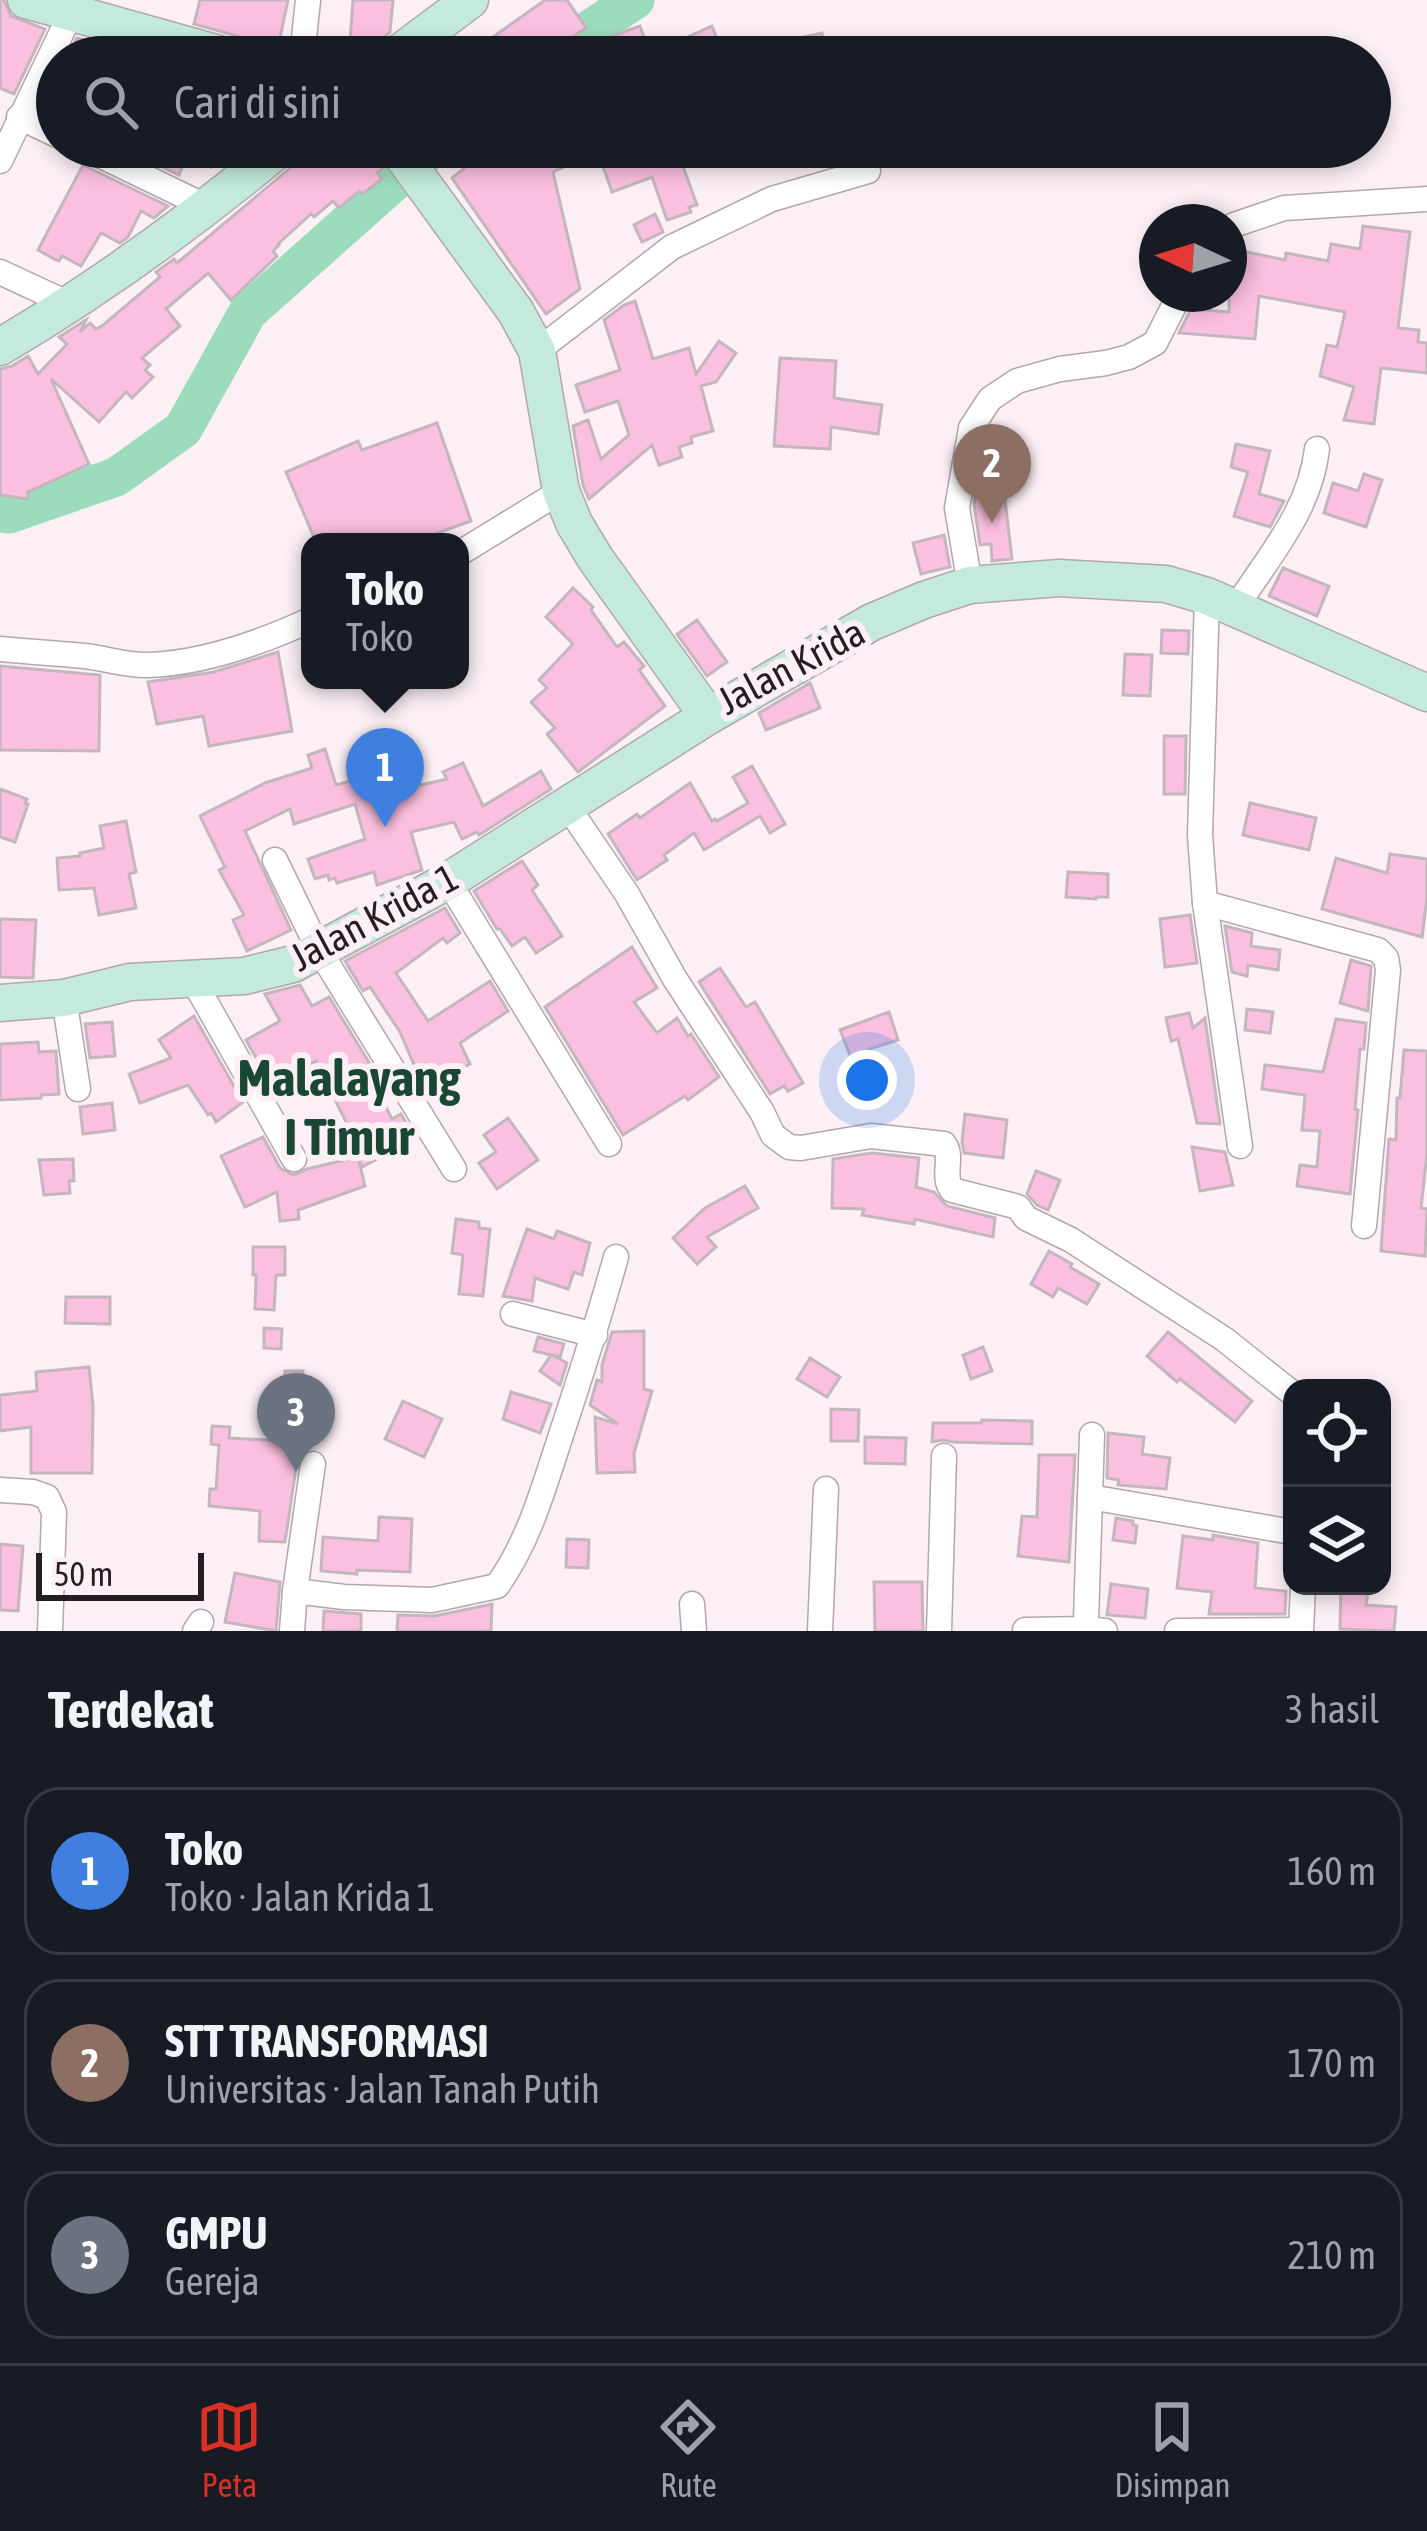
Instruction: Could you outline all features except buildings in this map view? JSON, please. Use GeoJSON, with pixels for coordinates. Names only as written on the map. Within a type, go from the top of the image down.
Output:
{"type":"FeatureCollection","features":[{"type":"Feature","properties":{"kind":"street"},"geometry":{"type":"LineString","coordinates":[[26,0],[154,36]]}},
{"type":"Feature","properties":{"kind":"street"},"geometry":{"type":"LineString","coordinates":[[304,36],[308,0]]}},
{"type":"Feature","properties":{"kind":"street"},"geometry":{"type":"LineString","coordinates":[[422,36],[470,0]]}},
{"type":"Feature","properties":{"kind":"street"},"geometry":{"type":"LineString","coordinates":[[60,36],[71,13]]}},
{"type":"Feature","properties":{"kind":"street"},"geometry":{"type":"LineString","coordinates":[[0,161],[36,84]]}},
{"type":"Feature","properties":{"kind":"street"},"geometry":{"type":"LineString","coordinates":[[20,116],[36,124]]}},
{"type":"Feature","properties":{"kind":"street"},"geometry":{"type":"LineString","coordinates":[[125,168],[208,208]]}},
{"type":"Feature","properties":{"kind":"street"},"geometry":{"type":"LineString","coordinates":[[0,347],[71,304],[208,208],[256,168]]}},
{"type":"Feature","properties":{"kind":"street","name":"Jalan Krida"},"geometry":{"type":"LineString","coordinates":[[411,168],[516,312],[537,351],[568,511],[595,558],[708,716],[872,622],[924,600],[970,585],[1059,578],[1166,584],[1221,602],[1427,693]]}},
{"type":"Feature","properties":{"kind":"street"},"geometry":{"type":"LineString","coordinates":[[537,351],[672,247],[772,199],[868,171]]}},
{"type":"Feature","properties":{"kind":"street"},"geometry":{"type":"LineString","coordinates":[[1247,221],[1284,208],[1427,200]]}},
{"type":"Feature","properties":{"kind":"street"},"geometry":{"type":"LineString","coordinates":[[0,272],[71,304]]}},
{"type":"Feature","properties":{"kind":"street"},"geometry":{"type":"LineString","coordinates":[[970,585],[957,508],[971,428],[990,398],[1017,381],[1129,357],[1155,343],[1171,312]]}},
{"type":"Feature","properties":{"kind":"street"},"geometry":{"type":"LineString","coordinates":[[1240,1146],[1205,903],[1201,835],[1221,602],[1305,502],[1317,449]]}},
{"type":"Feature","properties":{"kind":"street"},"geometry":{"type":"LineString","coordinates":[[469,547],[561,491]]}},
{"type":"Feature","properties":{"kind":"street"},"geometry":{"type":"LineString","coordinates":[[0,649],[144,666],[229,651],[301,624]]}},
{"type":"Feature","properties":{"kind":"street","name":"Jalan Krida 1"},"geometry":{"type":"LineString","coordinates":[[0,1003],[64,998],[130,982],[244,976],[293,964],[448,881],[708,716]]}},
{"type":"Feature","properties":{"kind":"street"},"geometry":{"type":"LineString","coordinates":[[568,807],[782,1144],[801,1148],[871,1136],[944,1144],[946,1180],[952,1190],[1018,1207],[1026,1218],[1071,1240],[1224,1339],[1283,1386]]}},
{"type":"Feature","properties":{"kind":"street"},"geometry":{"type":"LineString","coordinates":[[275,860],[319,950],[454,1169]]}},
{"type":"Feature","properties":{"kind":"street"},"geometry":{"type":"LineString","coordinates":[[448,881],[609,1144]]}},
{"type":"Feature","properties":{"kind":"street"},"geometry":{"type":"LineString","coordinates":[[1205,903],[1378,950],[1386,958],[1364,1226]]}},
{"type":"Feature","properties":{"kind":"street"},"geometry":{"type":"LineString","coordinates":[[192,978],[294,1159]]}},
{"type":"Feature","properties":{"kind":"street"},"geometry":{"type":"LineString","coordinates":[[64,998],[78,1089]]}},
{"type":"Feature","properties":{"kind":"street"},"geometry":{"type":"LineString","coordinates":[[296,1591],[432,1600],[497,1586],[530,1528],[616,1257]]}},
{"type":"Feature","properties":{"kind":"street"},"geometry":{"type":"LineString","coordinates":[[513,1314],[595,1335]]}},
{"type":"Feature","properties":{"kind":"street"},"geometry":{"type":"LineString","coordinates":[[1087,1630],[1092,1435]]}},
{"type":"Feature","properties":{"kind":"street"},"geometry":{"type":"LineString","coordinates":[[939,1631],[944,1456]]}},
{"type":"Feature","properties":{"kind":"street"},"geometry":{"type":"LineString","coordinates":[[292,1631],[313,1464]]}},
{"type":"Feature","properties":{"kind":"street"},"geometry":{"type":"LineString","coordinates":[[820,1631],[826,1489]]}},
{"type":"Feature","properties":{"kind":"street"},"geometry":{"type":"LineString","coordinates":[[0,1490],[47,1497],[55,1513],[50,1631]]}},
{"type":"Feature","properties":{"kind":"street"},"geometry":{"type":"LineString","coordinates":[[1090,1497],[1283,1530]]}},
{"type":"Feature","properties":{"kind":"street"},"geometry":{"type":"LineString","coordinates":[[1177,1631],[1301,1631],[1303,1595]]}},
{"type":"Feature","properties":{"kind":"street"},"geometry":{"type":"LineString","coordinates":[[692,1604],[694,1631]]}},
{"type":"Feature","properties":{"kind":"street"},"geometry":{"type":"LineString","coordinates":[[1025,1630],[1105,1631]]}},
{"type":"Feature","properties":{"kind":"waterway"},"geometry":{"type":"LineString","coordinates":[[579,36],[635,0]]}},
{"type":"Feature","properties":{"kind":"waterway"},"geometry":{"type":"LineString","coordinates":[[0,513],[9,514],[116,477],[183,429],[248,312],[409,168]]}},
{"type":"Feature","properties":{"kind":"place","name":"STT TRANSFORMASI"},"geometry":{"type":"Point","coordinates":[992,523]}},
{"type":"Feature","properties":{"kind":"place","name":"Toko"},"geometry":{"type":"Point","coordinates":[385,827]}},
{"type":"Feature","properties":{"kind":"place","name":"GMPU"},"geometry":{"type":"Point","coordinates":[296,1472]}},
{"type":"Feature","properties":{"kind":"district","name":"Malalayang I Timur"},"geometry":{"type":"Point","coordinates":[349,1106]}}]}
